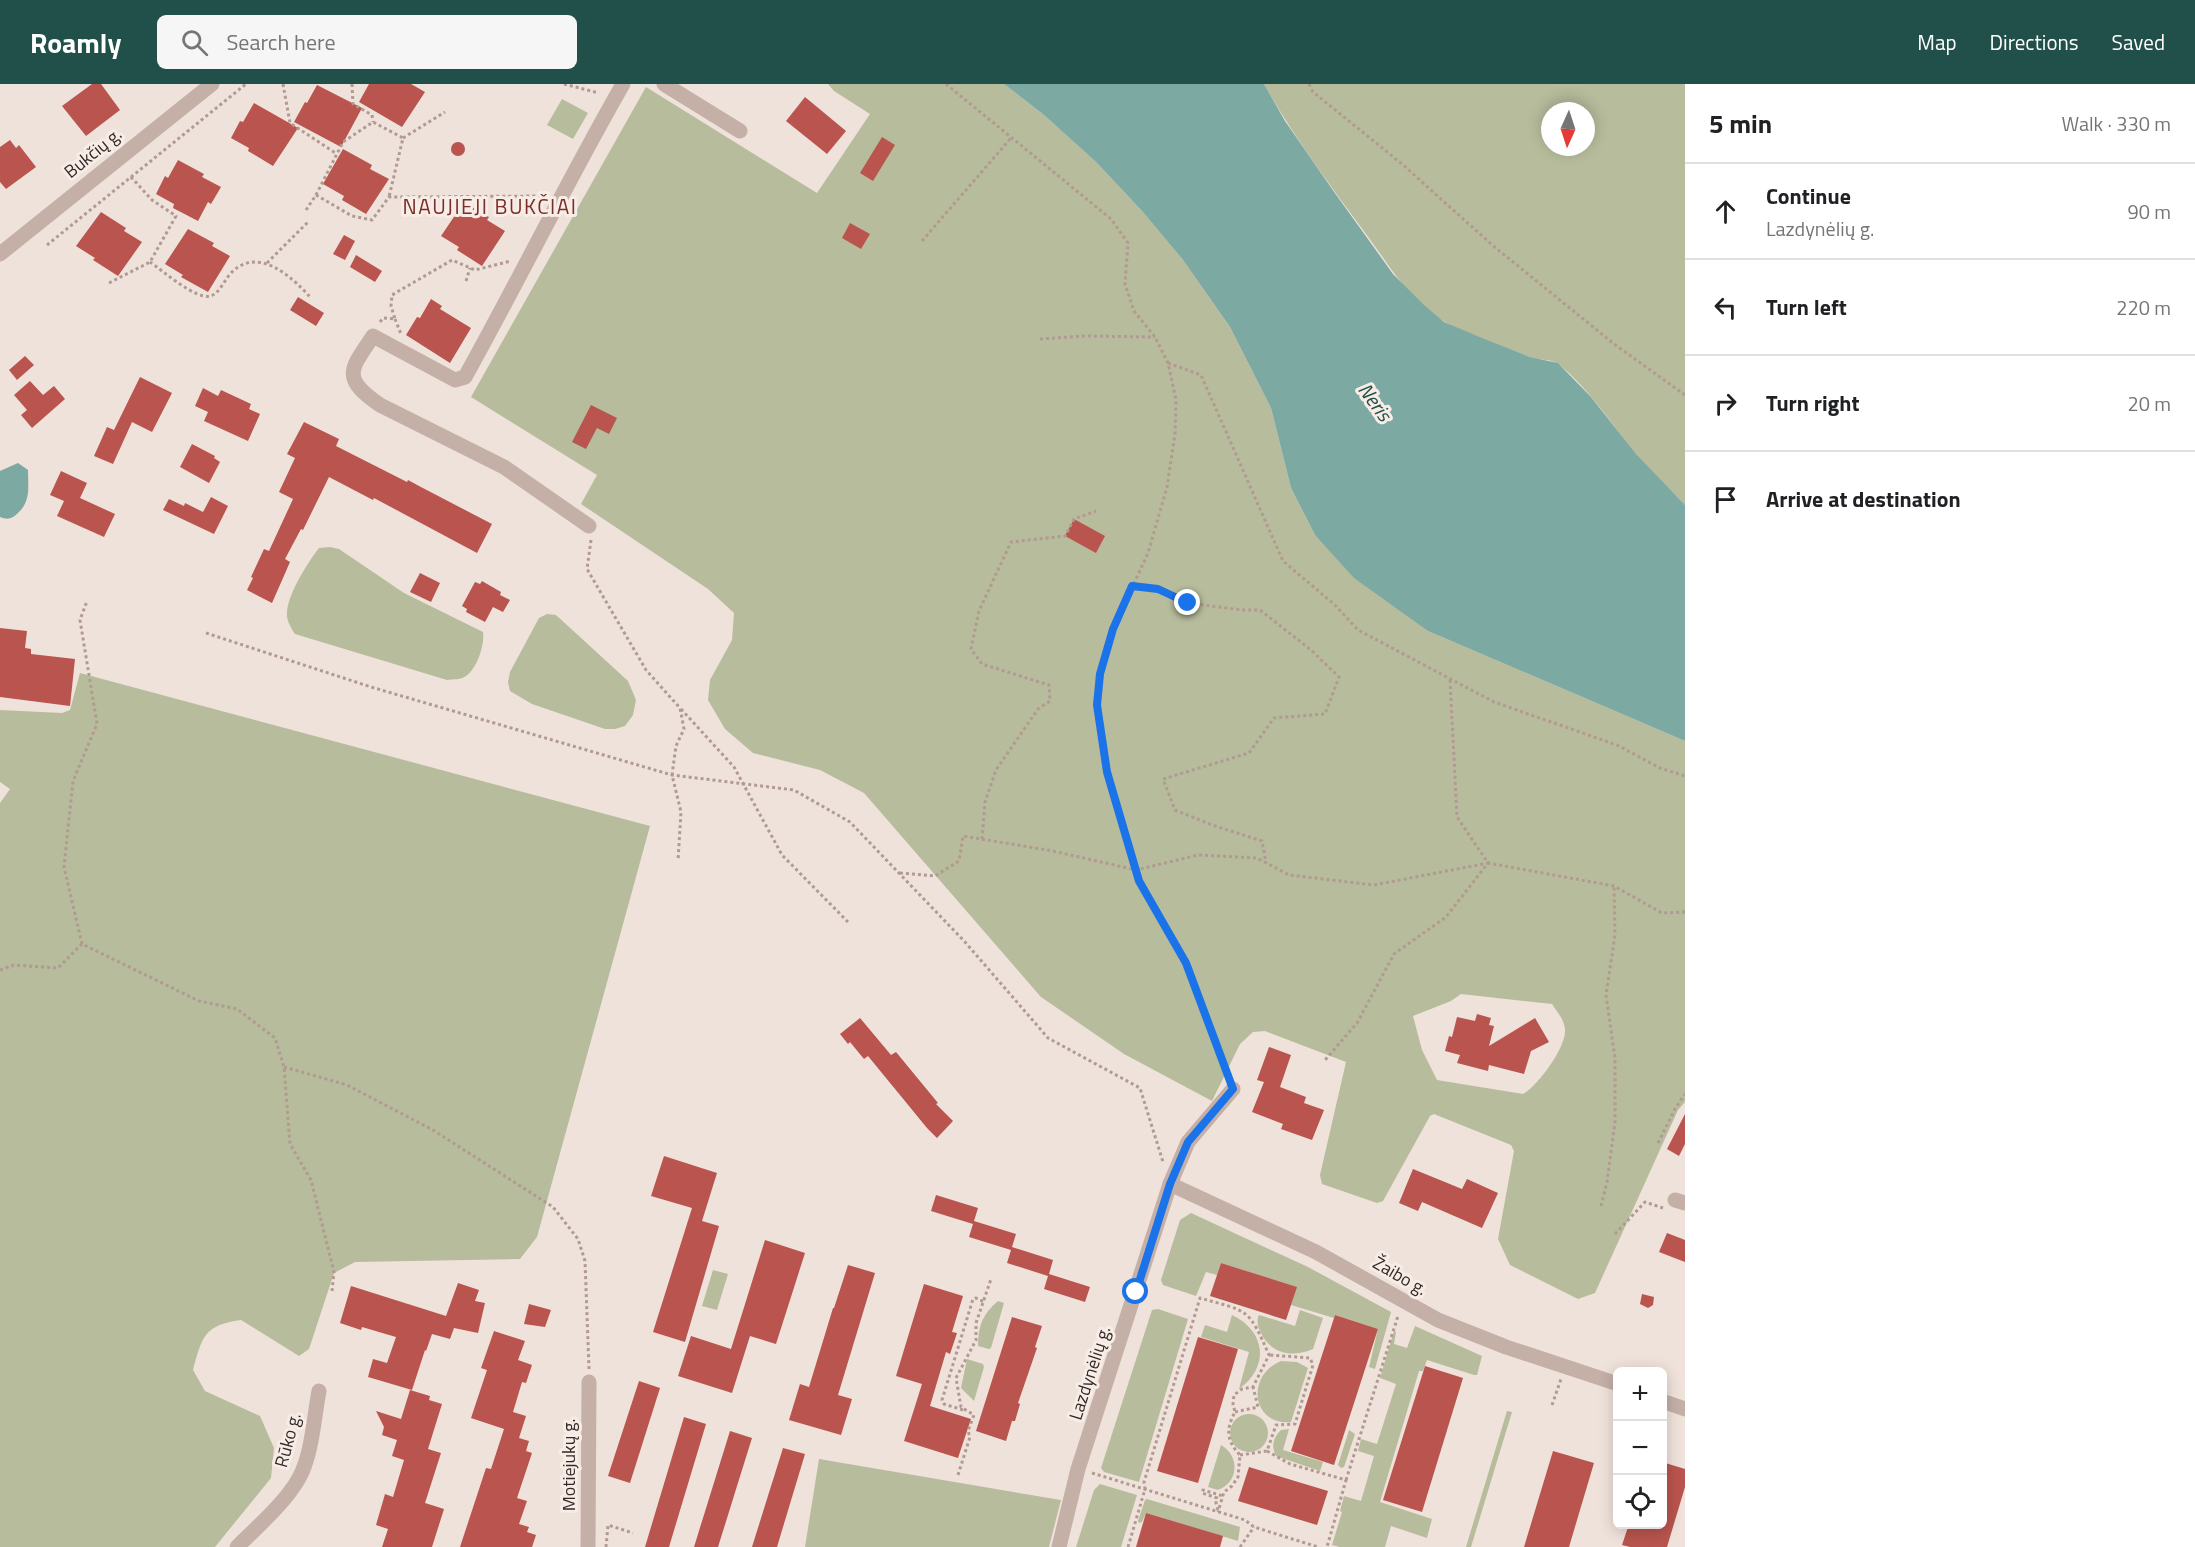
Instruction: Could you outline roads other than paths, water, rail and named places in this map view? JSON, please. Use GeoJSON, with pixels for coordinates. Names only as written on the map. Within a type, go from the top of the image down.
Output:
{"type":"FeatureCollection","features":[{"type":"Feature","properties":{"kind":"street","name":"Bukčių g."},"geometry":{"type":"LineString","coordinates":[[0,254],[212,84]]}},
{"type":"Feature","properties":{"kind":"street"},"geometry":{"type":"LineString","coordinates":[[664,84],[740,131]]}},
{"type":"Feature","properties":{"kind":"street"},"geometry":{"type":"LineString","coordinates":[[589,526],[504,466],[380,405],[362,392],[352,372],[353,366],[373,336],[455,380],[465,377],[620,90]]}},
{"type":"Feature","properties":{"kind":"street","name":"Lazdynėlių g."},"geometry":{"type":"LineString","coordinates":[[1059,1547],[1078,1469],[1170,1184],[1188,1142],[1233,1089]]}},
{"type":"Feature","properties":{"kind":"street","name":"Žaibo g."},"geometry":{"type":"LineString","coordinates":[[1170,1184],[1324,1256],[1438,1320],[1468,1333],[1613,1383]]}},
{"type":"Feature","properties":{"kind":"street","name":"Motiejukų g."},"geometry":{"type":"LineString","coordinates":[[588,1547],[589,1382]]}},
{"type":"Feature","properties":{"kind":"street","name":"Rūko g."},"geometry":{"type":"LineString","coordinates":[[237,1547],[269,1516],[299,1478],[307,1457],[320,1391]]}},
{"type":"Feature","properties":{"kind":"street"},"geometry":{"type":"LineString","coordinates":[[1667,1403],[1685,1409]]}},
{"type":"Feature","properties":{"kind":"water","name":"Neris"},"geometry":{"type":"Polygon","coordinates":[[[1004,84],[1264,84],[1285,121],[1393,274],[1424,305],[1444,322],[1530,357],[1558,363],[1591,397],[1636,454],[1685,505],[1685,741],[1428,631],[1354,578],[1315,535],[1291,488],[1271,408],[1230,327],[1183,260],[1142,211],[1096,162],[1044,115],[1004,84]]]}},
{"type":"Feature","properties":{"kind":"water"},"geometry":{"type":"Polygon","coordinates":[[[18,463],[28,470],[27,499],[16,515],[3,518],[0,517],[0,471],[18,463]]]}},
{"type":"Feature","properties":{"kind":"district","name":"NAUJIEJI BUKČIAI"},"geometry":{"type":"Point","coordinates":[490,207]}}]}
